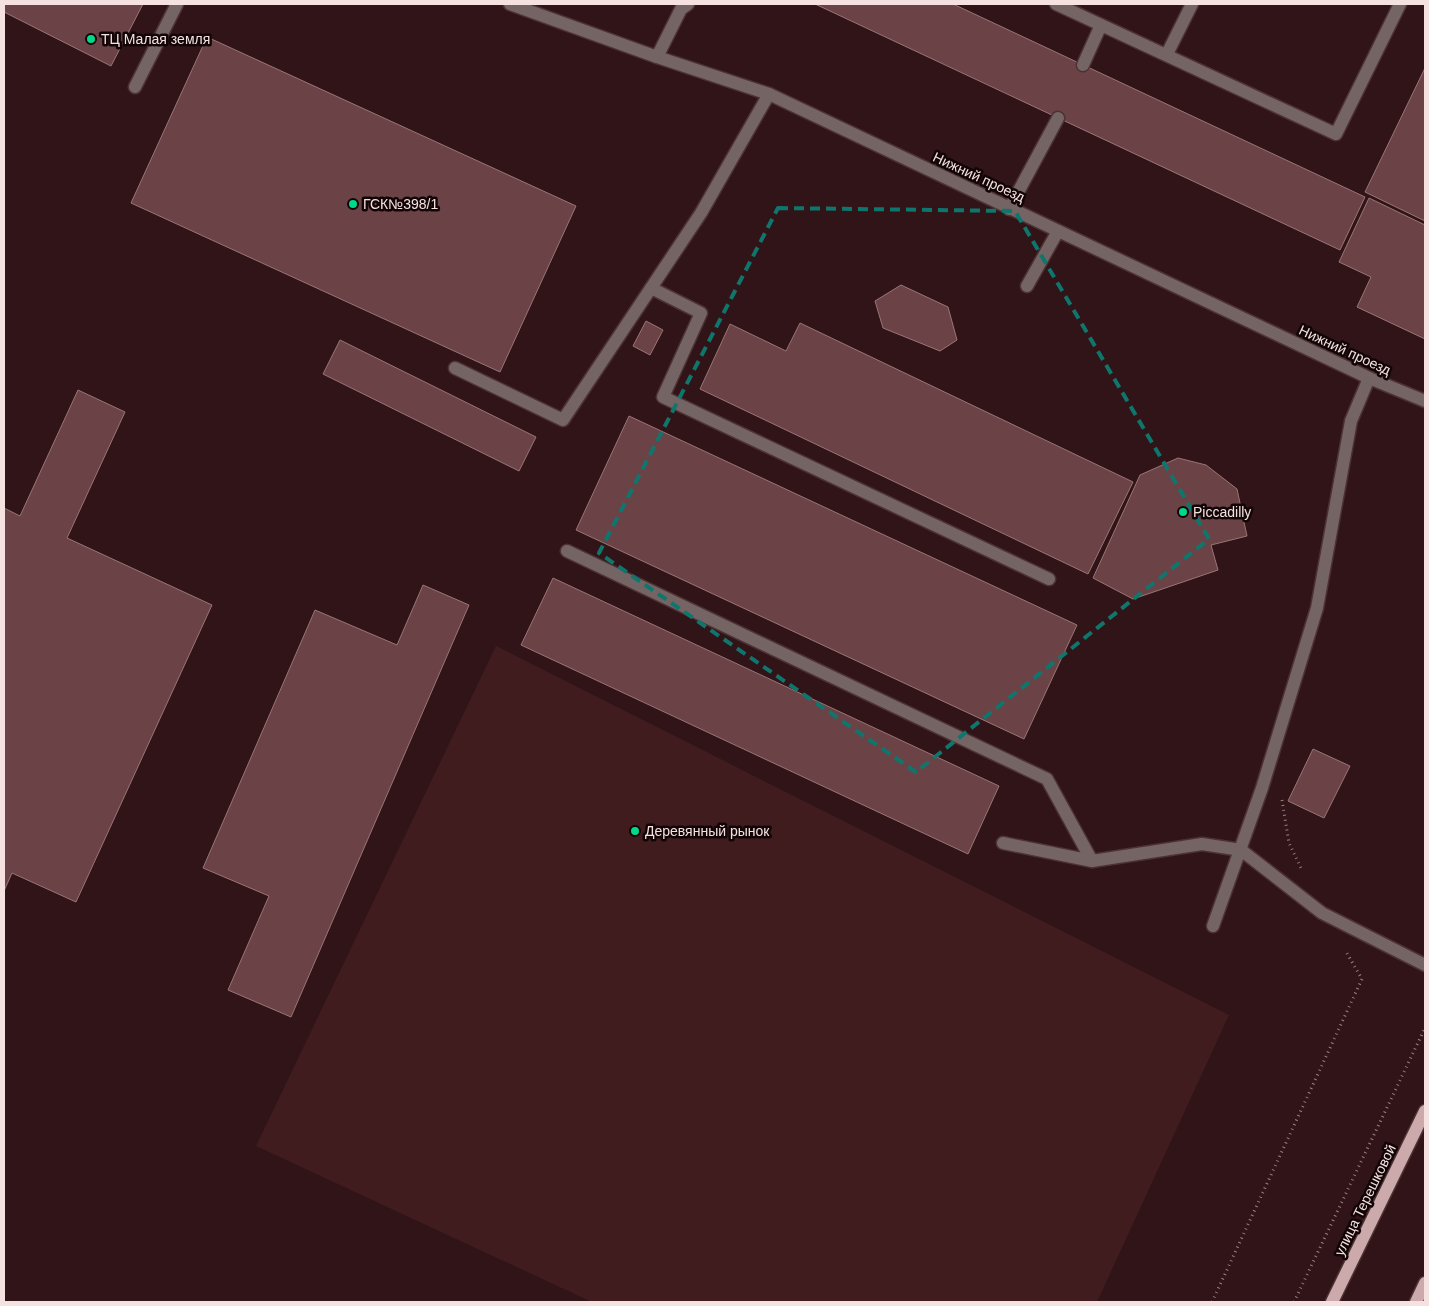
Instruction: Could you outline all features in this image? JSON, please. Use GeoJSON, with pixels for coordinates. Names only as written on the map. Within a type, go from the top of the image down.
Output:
{"type":"FeatureCollection","features":[{"type":"Feature","properties":{"kind":"main road","name":"улица Терешковой"},"geometry":{"type":"LineString","coordinates":[[1332,1302],[1425,1110]]}},
{"type":"Feature","properties":{"kind":"main road"},"geometry":{"type":"LineString","coordinates":[[1416,1302],[1425,1283]]}},
{"type":"Feature","properties":{"kind":"street"},"geometry":{"type":"LineString","coordinates":[[135,87],[177,4]]}},
{"type":"Feature","properties":{"kind":"street","name":"Нижний проезд"},"geometry":{"type":"LineString","coordinates":[[510,4],[657,57],[769,94],[1369,378],[1425,401]]}},
{"type":"Feature","properties":{"kind":"street"},"geometry":{"type":"LineString","coordinates":[[657,57],[681,9],[688,4]]}},
{"type":"Feature","properties":{"kind":"street"},"geometry":{"type":"LineString","coordinates":[[1056,4],[1336,134],[1400,4]]}},
{"type":"Feature","properties":{"kind":"street"},"geometry":{"type":"LineString","coordinates":[[1167,54],[1192,4]]}},
{"type":"Feature","properties":{"kind":"street"},"geometry":{"type":"LineString","coordinates":[[1083,64],[1101,25]]}},
{"type":"Feature","properties":{"kind":"street"},"geometry":{"type":"LineString","coordinates":[[456,368],[563,420],[700,213],[769,94]]}},
{"type":"Feature","properties":{"kind":"street"},"geometry":{"type":"LineString","coordinates":[[1009,208],[1058,118]]}},
{"type":"Feature","properties":{"kind":"street"},"geometry":{"type":"LineString","coordinates":[[1027,286],[1058,231]]}},
{"type":"Feature","properties":{"kind":"street"},"geometry":{"type":"LineString","coordinates":[[651,288],[701,312],[663,397],[1049,579]]}},
{"type":"Feature","properties":{"kind":"street"},"geometry":{"type":"LineString","coordinates":[[1213,926],[1271,760],[1317,608],[1351,421],[1369,378]]}},
{"type":"Feature","properties":{"kind":"street"},"geometry":{"type":"LineString","coordinates":[[567,552],[1047,779],[1092,861]]}},
{"type":"Feature","properties":{"kind":"street"},"geometry":{"type":"LineString","coordinates":[[1003,843],[1092,861],[1202,844],[1241,850],[1322,913],[1425,965]]}},
{"type":"Feature","properties":{"kind":"path"},"geometry":{"type":"LineString","coordinates":[[1281,797],[1289,843],[1302,869]]}},
{"type":"Feature","properties":{"kind":"path"},"geometry":{"type":"LineString","coordinates":[[1212,1302],[1362,979],[1342,946]]}},
{"type":"Feature","properties":{"kind":"path"},"geometry":{"type":"LineString","coordinates":[[1294,1302],[1425,1028]]}},
{"type":"Feature","properties":{"kind":"highlighted area"},"geometry":{"type":"Polygon","coordinates":[[[778,208],[1015,211],[1209,539],[916,772],[599,553],[778,208]]]}},
{"type":"Feature","properties":{"kind":"shaded area","name":"Деревянный рынок"},"geometry":{"type":"Polygon","coordinates":[[[496,646],[1229,1015],[1097,1302],[592,1302],[256,1146],[496,646]]]}},
{"type":"Feature","properties":{"kind":"building","name":"ТЦ Малая земля"},"geometry":{"type":"Polygon","coordinates":[[[4,4],[143,4],[111,66],[4,12],[4,4]]]}},
{"type":"Feature","properties":{"kind":"building"},"geometry":{"type":"Polygon","coordinates":[[[815,4],[953,4],[1365,197],[1340,250],[815,4]]]}},
{"type":"Feature","properties":{"kind":"building","name":"ГСК№398/1"},"geometry":{"type":"Polygon","coordinates":[[[207,37],[576,206],[500,372],[131,203],[207,37]]]}},
{"type":"Feature","properties":{"kind":"building"},"geometry":{"type":"Polygon","coordinates":[[[1425,68],[1425,221],[1365,192],[1425,68]]]}},
{"type":"Feature","properties":{"kind":"building"},"geometry":{"type":"Polygon","coordinates":[[[1369,198],[1425,225],[1425,339],[1357,307],[1371,277],[1339,262],[1369,198]]]}},
{"type":"Feature","properties":{"kind":"building"},"geometry":{"type":"Polygon","coordinates":[[[901,285],[948,307],[957,340],[940,351],[883,328],[875,301],[901,285]]]}},
{"type":"Feature","properties":{"kind":"building"},"geometry":{"type":"Polygon","coordinates":[[[646,321],[663,330],[650,355],[633,346],[646,321]]]}},
{"type":"Feature","properties":{"kind":"building"},"geometry":{"type":"Polygon","coordinates":[[[800,323],[1133,482],[1088,574],[700,389],[730,324],[786,351],[800,323]]]}},
{"type":"Feature","properties":{"kind":"building"},"geometry":{"type":"Polygon","coordinates":[[[340,340],[536,437],[519,471],[323,374],[340,340]]]}},
{"type":"Feature","properties":{"kind":"building"},"geometry":{"type":"Polygon","coordinates":[[[78,390],[125,412],[67,538],[212,605],[76,902],[12,873],[4,891],[4,508],[20,516],[78,390]]]}},
{"type":"Feature","properties":{"kind":"building"},"geometry":{"type":"Polygon","coordinates":[[[629,416],[1077,625],[1024,739],[576,530],[629,416]]]}},
{"type":"Feature","properties":{"kind":"building","name":"Piccadilly"},"geometry":{"type":"Polygon","coordinates":[[[1178,458],[1206,465],[1237,489],[1247,536],[1211,545],[1218,570],[1133,599],[1093,578],[1140,475],[1178,458]]]}},
{"type":"Feature","properties":{"kind":"building"},"geometry":{"type":"Polygon","coordinates":[[[553,578],[999,786],[968,854],[521,645],[553,578]]]}},
{"type":"Feature","properties":{"kind":"building"},"geometry":{"type":"Polygon","coordinates":[[[423,585],[469,605],[291,1017],[228,990],[269,896],[203,868],[315,610],[397,645],[423,585]]]}},
{"type":"Feature","properties":{"kind":"building"},"geometry":{"type":"Polygon","coordinates":[[[1313,749],[1350,766],[1324,818],[1288,801],[1313,749]]]}},
{"type":"Feature","properties":{"kind":"place","name":"ТЦ Малая земля"},"geometry":{"type":"Point","coordinates":[91,39]}},
{"type":"Feature","properties":{"kind":"place","name":"ГСК№398/1"},"geometry":{"type":"Point","coordinates":[353,204]}},
{"type":"Feature","properties":{"kind":"place","name":"Piccadilly"},"geometry":{"type":"Point","coordinates":[1183,512]}},
{"type":"Feature","properties":{"kind":"place","name":"Деревянный рынок"},"geometry":{"type":"Point","coordinates":[635,831]}}]}
